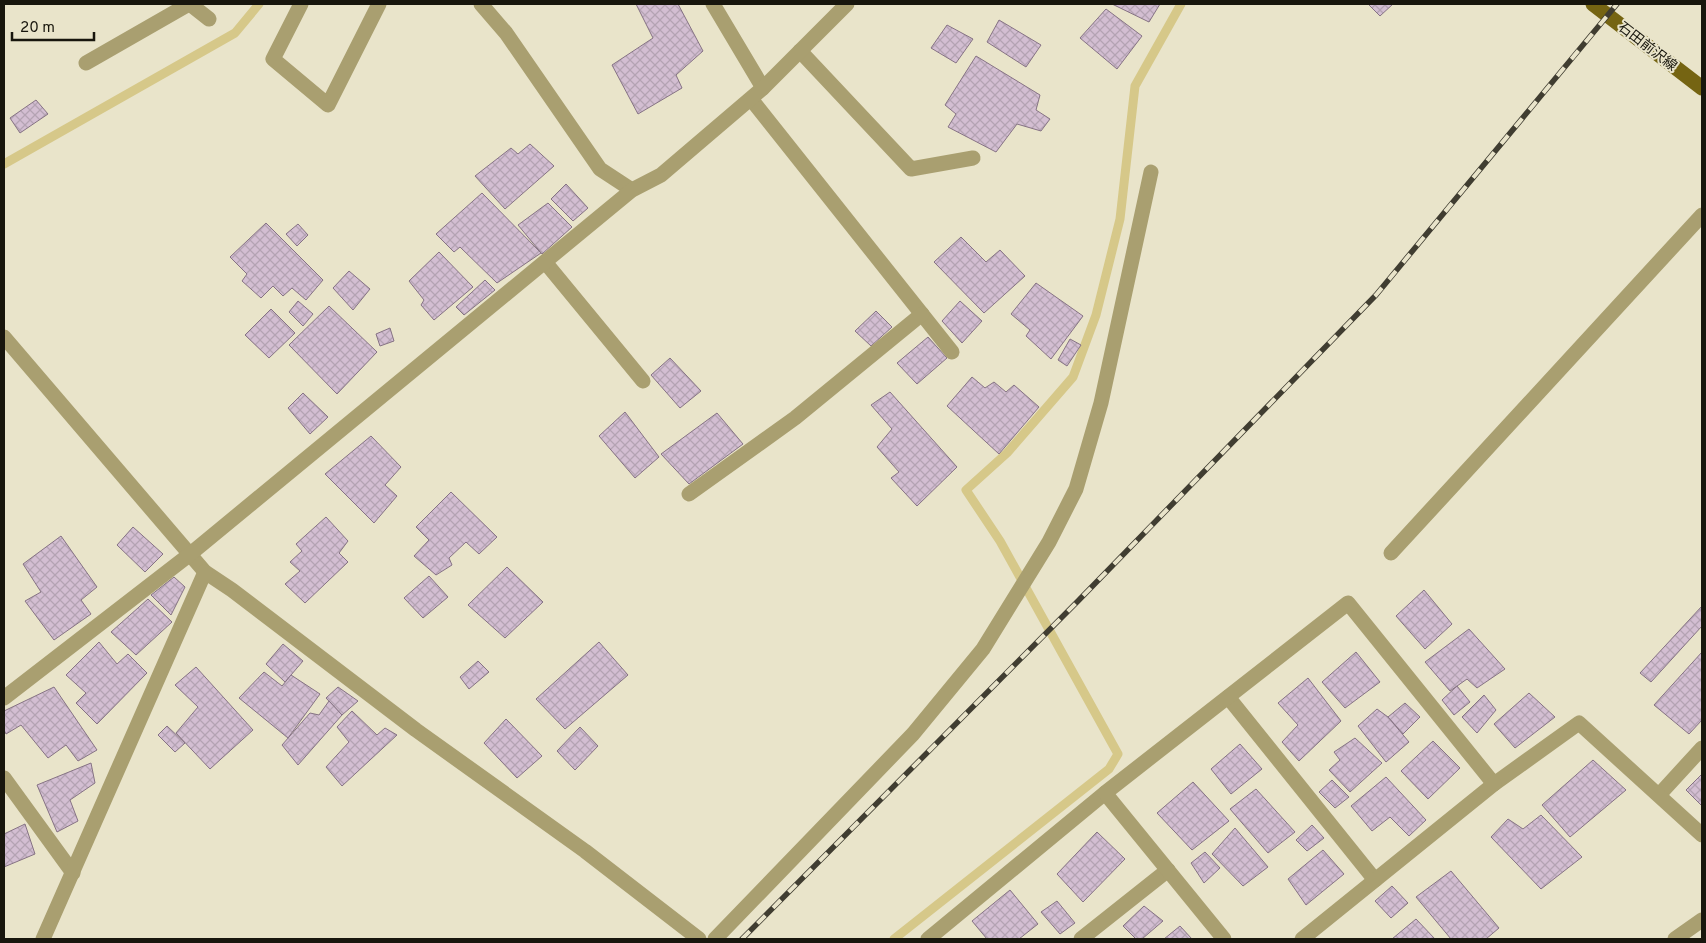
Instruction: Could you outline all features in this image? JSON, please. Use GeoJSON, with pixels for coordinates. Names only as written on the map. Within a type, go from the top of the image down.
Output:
{"type":"FeatureCollection","features":[{"type":"Feature","properties":{"kind":"main road","name":"石田前沢線"},"geometry":{"type":"LineString","coordinates":[[1593,4],[1702,88]]}},
{"type":"Feature","properties":{"kind":"street"},"geometry":{"type":"LineString","coordinates":[[86,63],[189,4],[208,19]]}},
{"type":"Feature","properties":{"kind":"street"},"geometry":{"type":"LineString","coordinates":[[301,4],[273,59],[328,106],[379,4]]}},
{"type":"Feature","properties":{"kind":"street"},"geometry":{"type":"LineString","coordinates":[[481,4],[506,33],[600,169],[632,190]]}},
{"type":"Feature","properties":{"kind":"street"},"geometry":{"type":"LineString","coordinates":[[714,4],[763,88]]}},
{"type":"Feature","properties":{"kind":"street"},"geometry":{"type":"LineString","coordinates":[[4,698],[189,555],[632,190],[661,176],[763,88],[847,4]]}},
{"type":"Feature","properties":{"kind":"street"},"geometry":{"type":"LineString","coordinates":[[800,51],[911,169],[973,158]]}},
{"type":"Feature","properties":{"kind":"street"},"geometry":{"type":"LineString","coordinates":[[751,99],[952,352]]}},
{"type":"Feature","properties":{"kind":"street"},"geometry":{"type":"LineString","coordinates":[[715,939],[913,734],[983,649],[1049,542],[1076,489],[1101,403],[1151,172]]}},
{"type":"Feature","properties":{"kind":"street"},"geometry":{"type":"LineString","coordinates":[[1391,553],[1702,215]]}},
{"type":"Feature","properties":{"kind":"street"},"geometry":{"type":"LineString","coordinates":[[545,262],[643,381]]}},
{"type":"Feature","properties":{"kind":"street"},"geometry":{"type":"LineString","coordinates":[[689,494],[795,418],[922,314]]}},
{"type":"Feature","properties":{"kind":"street"},"geometry":{"type":"LineString","coordinates":[[4,337],[205,572],[232,590],[416,730],[585,851],[699,939]]}},
{"type":"Feature","properties":{"kind":"street"},"geometry":{"type":"LineString","coordinates":[[43,939],[205,572]]}},
{"type":"Feature","properties":{"kind":"street"},"geometry":{"type":"LineString","coordinates":[[928,939],[1105,793],[1348,603],[1494,784]]}},
{"type":"Feature","properties":{"kind":"street"},"geometry":{"type":"LineString","coordinates":[[1228,697],[1376,880]]}},
{"type":"Feature","properties":{"kind":"street"},"geometry":{"type":"LineString","coordinates":[[1302,939],[1494,784],[1579,723],[1702,835]]}},
{"type":"Feature","properties":{"kind":"street"},"geometry":{"type":"LineString","coordinates":[[1659,796],[1702,748]]}},
{"type":"Feature","properties":{"kind":"street"},"geometry":{"type":"LineString","coordinates":[[4,778],[73,873]]}},
{"type":"Feature","properties":{"kind":"street"},"geometry":{"type":"LineString","coordinates":[[1105,793],[1224,939]]}},
{"type":"Feature","properties":{"kind":"street"},"geometry":{"type":"LineString","coordinates":[[1081,939],[1168,870]]}},
{"type":"Feature","properties":{"kind":"street"},"geometry":{"type":"LineString","coordinates":[[1675,939],[1702,920]]}},
{"type":"Feature","properties":{"kind":"building"},"geometry":{"type":"Polygon","coordinates":[[[636,4],[678,4],[703,51],[676,75],[682,88],[638,114],[612,65],[653,38],[636,4]]]}},
{"type":"Feature","properties":{"kind":"building"},"geometry":{"type":"Polygon","coordinates":[[[1112,4],[1160,4],[1149,22],[1112,4]]]}},
{"type":"Feature","properties":{"kind":"building"},"geometry":{"type":"Polygon","coordinates":[[[1368,4],[1393,4],[1380,16],[1368,4]]]}},
{"type":"Feature","properties":{"kind":"building"},"geometry":{"type":"Polygon","coordinates":[[[1106,9],[1142,36],[1117,69],[1080,38],[1106,9]]]}},
{"type":"Feature","properties":{"kind":"building"},"geometry":{"type":"Polygon","coordinates":[[[999,20],[1041,45],[1026,67],[987,42],[999,20]]]}},
{"type":"Feature","properties":{"kind":"building"},"geometry":{"type":"Polygon","coordinates":[[[947,25],[973,39],[956,63],[931,48],[947,25]]]}},
{"type":"Feature","properties":{"kind":"building"},"geometry":{"type":"Polygon","coordinates":[[[976,56],[1040,95],[1036,110],[1050,119],[1041,131],[1017,124],[996,152],[948,127],[956,114],[945,105],[976,56]]]}},
{"type":"Feature","properties":{"kind":"building"},"geometry":{"type":"Polygon","coordinates":[[[36,100],[48,114],[20,133],[10,118],[36,100]]]}},
{"type":"Feature","properties":{"kind":"building"},"geometry":{"type":"Polygon","coordinates":[[[530,144],[554,166],[505,209],[475,176],[511,148],[518,154],[530,144]]]}},
{"type":"Feature","properties":{"kind":"building"},"geometry":{"type":"Polygon","coordinates":[[[566,184],[588,208],[573,221],[551,199],[566,184]]]}},
{"type":"Feature","properties":{"kind":"building"},"geometry":{"type":"Polygon","coordinates":[[[482,193],[541,253],[497,283],[460,247],[454,252],[436,234],[482,193]]]}},
{"type":"Feature","properties":{"kind":"building"},"geometry":{"type":"Polygon","coordinates":[[[548,203],[572,227],[542,254],[518,225],[548,203]]]}},
{"type":"Feature","properties":{"kind":"building"},"geometry":{"type":"Polygon","coordinates":[[[266,223],[323,280],[306,300],[292,288],[283,296],[273,286],[261,298],[242,281],[247,274],[230,257],[266,223]]]}},
{"type":"Feature","properties":{"kind":"building"},"geometry":{"type":"Polygon","coordinates":[[[298,224],[308,235],[297,246],[286,234],[298,224]]]}},
{"type":"Feature","properties":{"kind":"building"},"geometry":{"type":"Polygon","coordinates":[[[961,237],[986,262],[1000,250],[1025,276],[984,313],[934,262],[961,237]]]}},
{"type":"Feature","properties":{"kind":"building"},"geometry":{"type":"Polygon","coordinates":[[[439,252],[473,287],[434,320],[421,305],[424,300],[409,281],[439,252]]]}},
{"type":"Feature","properties":{"kind":"building"},"geometry":{"type":"Polygon","coordinates":[[[349,271],[370,289],[353,310],[333,288],[349,271]]]}},
{"type":"Feature","properties":{"kind":"building"},"geometry":{"type":"Polygon","coordinates":[[[485,280],[495,290],[464,315],[456,307],[485,280]]]}},
{"type":"Feature","properties":{"kind":"building"},"geometry":{"type":"Polygon","coordinates":[[[1036,283],[1083,316],[1051,359],[1026,336],[1030,330],[1011,314],[1036,283]]]}},
{"type":"Feature","properties":{"kind":"building"},"geometry":{"type":"Polygon","coordinates":[[[298,301],[313,314],[303,326],[289,312],[298,301]]]}},
{"type":"Feature","properties":{"kind":"building"},"geometry":{"type":"Polygon","coordinates":[[[960,301],[982,321],[962,343],[942,321],[960,301]]]}},
{"type":"Feature","properties":{"kind":"building"},"geometry":{"type":"Polygon","coordinates":[[[329,306],[377,352],[337,394],[289,345],[329,306]]]}},
{"type":"Feature","properties":{"kind":"building"},"geometry":{"type":"Polygon","coordinates":[[[271,309],[295,333],[269,358],[245,335],[271,309]]]}},
{"type":"Feature","properties":{"kind":"building"},"geometry":{"type":"Polygon","coordinates":[[[876,311],[892,327],[871,346],[855,331],[876,311]]]}},
{"type":"Feature","properties":{"kind":"building"},"geometry":{"type":"Polygon","coordinates":[[[390,328],[394,341],[380,346],[376,334],[390,328]]]}},
{"type":"Feature","properties":{"kind":"building"},"geometry":{"type":"Polygon","coordinates":[[[928,337],[947,358],[917,384],[897,363],[928,337]]]}},
{"type":"Feature","properties":{"kind":"building"},"geometry":{"type":"Polygon","coordinates":[[[1070,339],[1081,345],[1067,366],[1058,360],[1070,339]]]}},
{"type":"Feature","properties":{"kind":"building"},"geometry":{"type":"Polygon","coordinates":[[[670,358],[701,391],[680,408],[651,375],[670,358]]]}},
{"type":"Feature","properties":{"kind":"building"},"geometry":{"type":"Polygon","coordinates":[[[972,377],[985,388],[994,382],[1006,392],[1014,385],[1039,407],[999,454],[947,406],[972,377]]]}},
{"type":"Feature","properties":{"kind":"building"},"geometry":{"type":"Polygon","coordinates":[[[890,392],[957,467],[917,506],[891,478],[899,472],[877,447],[892,429],[871,405],[890,392]]]}},
{"type":"Feature","properties":{"kind":"building"},"geometry":{"type":"Polygon","coordinates":[[[303,393],[328,417],[310,434],[288,408],[303,393]]]}},
{"type":"Feature","properties":{"kind":"building"},"geometry":{"type":"Polygon","coordinates":[[[625,412],[659,457],[635,478],[599,436],[625,412]]]}},
{"type":"Feature","properties":{"kind":"building"},"geometry":{"type":"Polygon","coordinates":[[[717,413],[743,444],[689,484],[661,454],[717,413]]]}},
{"type":"Feature","properties":{"kind":"building"},"geometry":{"type":"Polygon","coordinates":[[[371,436],[401,467],[385,485],[397,496],[374,523],[325,474],[371,436]]]}},
{"type":"Feature","properties":{"kind":"building"},"geometry":{"type":"Polygon","coordinates":[[[451,492],[497,537],[479,554],[466,542],[449,558],[452,565],[436,575],[414,556],[429,540],[416,527],[451,492]]]}},
{"type":"Feature","properties":{"kind":"building"},"geometry":{"type":"Polygon","coordinates":[[[326,517],[348,541],[339,553],[348,562],[305,603],[285,584],[300,571],[290,562],[302,551],[296,544],[326,517]]]}},
{"type":"Feature","properties":{"kind":"building"},"geometry":{"type":"Polygon","coordinates":[[[133,527],[163,554],[145,572],[117,545],[133,527]]]}},
{"type":"Feature","properties":{"kind":"building"},"geometry":{"type":"Polygon","coordinates":[[[61,536],[97,587],[81,600],[91,614],[54,640],[25,601],[41,592],[23,564],[61,536]]]}},
{"type":"Feature","properties":{"kind":"building"},"geometry":{"type":"Polygon","coordinates":[[[507,567],[543,602],[505,638],[468,605],[507,567]]]}},
{"type":"Feature","properties":{"kind":"building"},"geometry":{"type":"Polygon","coordinates":[[[429,576],[448,597],[423,618],[404,598],[429,576]]]}},
{"type":"Feature","properties":{"kind":"building"},"geometry":{"type":"Polygon","coordinates":[[[174,577],[185,587],[171,615],[151,595],[174,577]]]}},
{"type":"Feature","properties":{"kind":"building"},"geometry":{"type":"Polygon","coordinates":[[[1424,590],[1452,624],[1425,649],[1396,616],[1424,590]]]}},
{"type":"Feature","properties":{"kind":"building"},"geometry":{"type":"Polygon","coordinates":[[[148,599],[172,622],[136,655],[111,632],[148,599]]]}},
{"type":"Feature","properties":{"kind":"building"},"geometry":{"type":"Polygon","coordinates":[[[1702,606],[1702,626],[1651,682],[1640,673],[1702,606]]]}},
{"type":"Feature","properties":{"kind":"building"},"geometry":{"type":"Polygon","coordinates":[[[1469,629],[1505,669],[1477,688],[1467,679],[1450,691],[1425,662],[1469,629]]]}},
{"type":"Feature","properties":{"kind":"building"},"geometry":{"type":"Polygon","coordinates":[[[99,642],[117,664],[128,654],[147,673],[97,724],[76,703],[86,693],[66,675],[99,642]]]}},
{"type":"Feature","properties":{"kind":"building"},"geometry":{"type":"Polygon","coordinates":[[[599,642],[628,675],[565,729],[536,699],[599,642]]]}},
{"type":"Feature","properties":{"kind":"building"},"geometry":{"type":"Polygon","coordinates":[[[283,644],[303,661],[285,682],[266,664],[283,644]]]}},
{"type":"Feature","properties":{"kind":"building"},"geometry":{"type":"Polygon","coordinates":[[[1356,652],[1380,682],[1345,708],[1322,682],[1356,652]]]}},
{"type":"Feature","properties":{"kind":"building"},"geometry":{"type":"Polygon","coordinates":[[[1702,652],[1702,720],[1689,734],[1654,705],[1702,652]]]}},
{"type":"Feature","properties":{"kind":"building"},"geometry":{"type":"Polygon","coordinates":[[[478,661],[489,672],[469,689],[460,677],[478,661]]]}},
{"type":"Feature","properties":{"kind":"building"},"geometry":{"type":"Polygon","coordinates":[[[196,667],[253,730],[210,769],[176,733],[198,707],[175,685],[196,667]]]}},
{"type":"Feature","properties":{"kind":"building"},"geometry":{"type":"Polygon","coordinates":[[[264,672],[282,686],[291,675],[320,694],[288,738],[239,698],[264,672]]]}},
{"type":"Feature","properties":{"kind":"building"},"geometry":{"type":"Polygon","coordinates":[[[1308,678],[1341,721],[1299,761],[1282,742],[1298,725],[1278,703],[1308,678]]]}},
{"type":"Feature","properties":{"kind":"building"},"geometry":{"type":"Polygon","coordinates":[[[1457,686],[1470,702],[1454,715],[1442,700],[1457,686]]]}},
{"type":"Feature","properties":{"kind":"building"},"geometry":{"type":"Polygon","coordinates":[[[54,687],[97,750],[78,761],[66,745],[48,758],[21,725],[6,734],[4,730],[4,711],[54,687]]]}},
{"type":"Feature","properties":{"kind":"building"},"geometry":{"type":"Polygon","coordinates":[[[338,687],[358,701],[342,715],[326,698],[338,687]]]}},
{"type":"Feature","properties":{"kind":"building"},"geometry":{"type":"Polygon","coordinates":[[[1529,693],[1555,717],[1515,748],[1494,724],[1529,693]]]}},
{"type":"Feature","properties":{"kind":"building"},"geometry":{"type":"Polygon","coordinates":[[[1484,695],[1496,710],[1477,733],[1462,717],[1484,695]]]}},
{"type":"Feature","properties":{"kind":"building"},"geometry":{"type":"Polygon","coordinates":[[[329,701],[342,715],[298,765],[282,745],[310,713],[319,715],[329,701]]]}},
{"type":"Feature","properties":{"kind":"building"},"geometry":{"type":"Polygon","coordinates":[[[1405,703],[1420,717],[1403,734],[1388,717],[1405,703]]]}},
{"type":"Feature","properties":{"kind":"building"},"geometry":{"type":"Polygon","coordinates":[[[1377,709],[1388,717],[1409,742],[1386,762],[1358,726],[1377,709]]]}},
{"type":"Feature","properties":{"kind":"building"},"geometry":{"type":"Polygon","coordinates":[[[352,711],[377,735],[385,728],[397,735],[342,786],[326,767],[349,742],[337,727],[352,711]]]}},
{"type":"Feature","properties":{"kind":"building"},"geometry":{"type":"Polygon","coordinates":[[[506,719],[542,756],[517,778],[484,743],[506,719]]]}},
{"type":"Feature","properties":{"kind":"building"},"geometry":{"type":"Polygon","coordinates":[[[167,726],[185,743],[175,752],[158,735],[167,726]]]}},
{"type":"Feature","properties":{"kind":"building"},"geometry":{"type":"Polygon","coordinates":[[[580,727],[598,746],[575,770],[557,751],[580,727]]]}},
{"type":"Feature","properties":{"kind":"building"},"geometry":{"type":"Polygon","coordinates":[[[1355,738],[1382,763],[1350,792],[1329,770],[1340,760],[1334,752],[1355,738]]]}},
{"type":"Feature","properties":{"kind":"building"},"geometry":{"type":"Polygon","coordinates":[[[1433,741],[1460,768],[1428,799],[1401,771],[1433,741]]]}},
{"type":"Feature","properties":{"kind":"building"},"geometry":{"type":"Polygon","coordinates":[[[1240,744],[1262,769],[1231,794],[1211,769],[1240,744]]]}},
{"type":"Feature","properties":{"kind":"building"},"geometry":{"type":"Polygon","coordinates":[[[1593,760],[1626,790],[1570,837],[1542,805],[1593,760]]]}},
{"type":"Feature","properties":{"kind":"building"},"geometry":{"type":"Polygon","coordinates":[[[91,763],[95,783],[70,800],[78,821],[57,832],[37,785],[91,763]]]}},
{"type":"Feature","properties":{"kind":"building"},"geometry":{"type":"Polygon","coordinates":[[[1702,774],[1702,806],[1686,790],[1702,774]]]}},
{"type":"Feature","properties":{"kind":"building"},"geometry":{"type":"Polygon","coordinates":[[[1386,777],[1426,820],[1409,836],[1390,817],[1372,831],[1351,806],[1386,777]]]}},
{"type":"Feature","properties":{"kind":"building"},"geometry":{"type":"Polygon","coordinates":[[[1332,780],[1349,797],[1335,808],[1319,792],[1332,780]]]}},
{"type":"Feature","properties":{"kind":"building"},"geometry":{"type":"Polygon","coordinates":[[[1193,782],[1229,821],[1192,850],[1157,813],[1193,782]]]}},
{"type":"Feature","properties":{"kind":"building"},"geometry":{"type":"Polygon","coordinates":[[[1256,789],[1295,832],[1268,853],[1230,809],[1256,789]]]}},
{"type":"Feature","properties":{"kind":"building"},"geometry":{"type":"Polygon","coordinates":[[[1541,815],[1582,857],[1541,889],[1491,837],[1508,819],[1523,829],[1541,815]]]}},
{"type":"Feature","properties":{"kind":"building"},"geometry":{"type":"Polygon","coordinates":[[[25,824],[35,854],[4,867],[4,834],[25,824]]]}},
{"type":"Feature","properties":{"kind":"building"},"geometry":{"type":"Polygon","coordinates":[[[1312,825],[1324,838],[1307,851],[1296,840],[1312,825]]]}},
{"type":"Feature","properties":{"kind":"building"},"geometry":{"type":"Polygon","coordinates":[[[1235,828],[1268,867],[1243,886],[1212,854],[1235,828]]]}},
{"type":"Feature","properties":{"kind":"building"},"geometry":{"type":"Polygon","coordinates":[[[1097,832],[1125,859],[1083,902],[1057,874],[1097,832]]]}},
{"type":"Feature","properties":{"kind":"building"},"geometry":{"type":"Polygon","coordinates":[[[1323,850],[1344,874],[1306,905],[1288,879],[1323,850]]]}},
{"type":"Feature","properties":{"kind":"building"},"geometry":{"type":"Polygon","coordinates":[[[1205,852],[1220,868],[1204,883],[1191,863],[1205,852]]]}},
{"type":"Feature","properties":{"kind":"building"},"geometry":{"type":"Polygon","coordinates":[[[1451,871],[1499,928],[1486,939],[1451,939],[1416,897],[1451,871]]]}},
{"type":"Feature","properties":{"kind":"building"},"geometry":{"type":"Polygon","coordinates":[[[1392,886],[1408,903],[1391,918],[1375,901],[1392,886]]]}},
{"type":"Feature","properties":{"kind":"building"},"geometry":{"type":"Polygon","coordinates":[[[1010,890],[1038,924],[1019,939],[987,939],[972,921],[1010,890]]]}},
{"type":"Feature","properties":{"kind":"building"},"geometry":{"type":"Polygon","coordinates":[[[1057,901],[1075,923],[1060,934],[1041,912],[1057,901]]]}},
{"type":"Feature","properties":{"kind":"building"},"geometry":{"type":"Polygon","coordinates":[[[1144,906],[1163,921],[1142,939],[1136,939],[1123,926],[1144,906]]]}},
{"type":"Feature","properties":{"kind":"building"},"geometry":{"type":"Polygon","coordinates":[[[1416,919],[1435,939],[1392,939],[1416,919]]]}},
{"type":"Feature","properties":{"kind":"building"},"geometry":{"type":"Polygon","coordinates":[[[1180,926],[1192,939],[1164,939],[1180,926]]]}},
{"type":"Feature","properties":{"kind":"waterway"},"geometry":{"type":"LineString","coordinates":[[4,164],[235,33],[259,4]]}},
{"type":"Feature","properties":{"kind":"waterway"},"geometry":{"type":"LineString","coordinates":[[894,939],[1109,769],[1118,754],[1000,541],[966,490],[1007,453],[1073,377],[1096,315],[1120,219],[1135,86],[1181,4]]}},
{"type":"Feature","properties":{"kind":"railway"},"geometry":{"type":"LineString","coordinates":[[742,939],[1078,601],[1376,295],[1617,4]]}}]}
